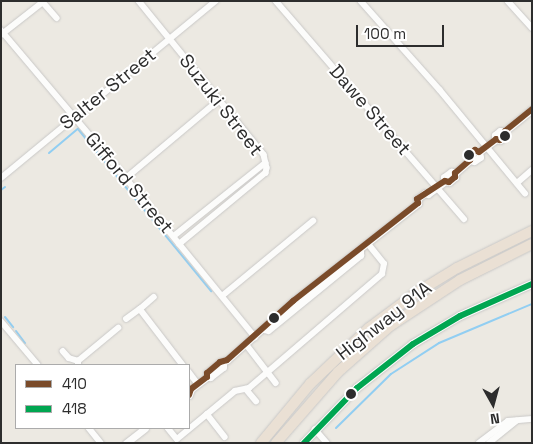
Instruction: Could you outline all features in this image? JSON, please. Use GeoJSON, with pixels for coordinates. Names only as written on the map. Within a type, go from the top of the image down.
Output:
{"type":"FeatureCollection","features":[{"type":"Feature","properties":{"kind":"highway","name":"Highway 91A"},"geometry":{"type":"LineString","coordinates":[[262,440],[330,363],[389,313],[457,268],[532,231]]}},
{"type":"Feature","properties":{"kind":"highway","name":"Highway 91A"},"geometry":{"type":"LineString","coordinates":[[276,443],[338,372],[390,326],[460,280],[532,244]]}},
{"type":"Feature","properties":{"kind":"main road"},"geometry":{"type":"LineString","coordinates":[[304,443],[315,429],[357,388],[414,344],[460,316],[532,284]]}},
{"type":"Feature","properties":{"kind":"street","name":"Salter Street"},"geometry":{"type":"LineString","coordinates":[[1,178],[216,1]]}},
{"type":"Feature","properties":{"kind":"street","name":"Dawe Street"},"geometry":{"type":"LineString","coordinates":[[276,1],[464,219]]}},
{"type":"Feature","properties":{"kind":"street"},"geometry":{"type":"LineString","coordinates":[[361,1],[487,146],[525,193]]}},
{"type":"Feature","properties":{"kind":"street"},"geometry":{"type":"LineString","coordinates":[[508,1],[532,28]]}},
{"type":"Feature","properties":{"kind":"street"},"geometry":{"type":"LineString","coordinates":[[2,33],[43,2],[57,18]]}},
{"type":"Feature","properties":{"kind":"street","name":"Suzuki Street"},"geometry":{"type":"LineString","coordinates":[[143,3],[264,155],[265,162]]}},
{"type":"Feature","properties":{"kind":"street","name":"Gifford Street"},"geometry":{"type":"LineString","coordinates":[[2,33],[126,178],[255,337]]}},
{"type":"Feature","properties":{"kind":"street"},"geometry":{"type":"LineString","coordinates":[[126,178],[219,100]]}},
{"type":"Feature","properties":{"kind":"street"},"geometry":{"type":"LineString","coordinates":[[190,391],[220,362],[223,363],[264,329],[268,330],[360,255],[360,250],[418,203],[417,199],[424,193],[428,194],[445,181],[444,177],[451,172],[455,173],[470,160],[470,155],[475,150],[480,152],[496,139],[496,134],[500,130],[505,131],[532,109]]}},
{"type":"Feature","properties":{"kind":"street"},"geometry":{"type":"LineString","coordinates":[[174,236],[265,162]]}},
{"type":"Feature","properties":{"kind":"street"},"geometry":{"type":"LineString","coordinates":[[180,244],[266,173],[265,162]]}},
{"type":"Feature","properties":{"kind":"street"},"geometry":{"type":"LineString","coordinates":[[516,183],[532,170]]}},
{"type":"Feature","properties":{"kind":"street"},"geometry":{"type":"LineString","coordinates":[[222,296],[313,221]]}},
{"type":"Feature","properties":{"kind":"street"},"geometry":{"type":"LineString","coordinates":[[169,429],[179,441],[207,414],[235,391],[246,389],[382,274],[384,264],[368,244]]}},
{"type":"Feature","properties":{"kind":"street"},"geometry":{"type":"LineString","coordinates":[[126,319],[154,297]]}},
{"type":"Feature","properties":{"kind":"street"},"geometry":{"type":"LineString","coordinates":[[140,309],[182,364]]}},
{"type":"Feature","properties":{"kind":"street"},"geometry":{"type":"LineString","coordinates":[[1,321],[37,364]]}},
{"type":"Feature","properties":{"kind":"street"},"geometry":{"type":"LineString","coordinates":[[63,352],[78,363],[118,328]]}},
{"type":"Feature","properties":{"kind":"street"},"geometry":{"type":"LineString","coordinates":[[246,344],[276,383]]}},
{"type":"Feature","properties":{"kind":"street"},"geometry":{"type":"LineString","coordinates":[[190,373],[198,384]]}},
{"type":"Feature","properties":{"kind":"street"},"geometry":{"type":"LineString","coordinates":[[246,389],[256,401]]}},
{"type":"Feature","properties":{"kind":"street"},"geometry":{"type":"LineString","coordinates":[[207,414],[226,437]]}},
{"type":"Feature","properties":{"kind":"street"},"geometry":{"type":"LineString","coordinates":[[479,443],[508,420],[532,419]]}},
{"type":"Feature","properties":{"kind":"street"},"geometry":{"type":"LineString","coordinates":[[489,443],[516,421]]}},
{"type":"Feature","properties":{"kind":"street"},"geometry":{"type":"LineString","coordinates":[[91,429],[101,443]]}},
{"type":"Feature","properties":{"kind":"street"},"geometry":{"type":"LineString","coordinates":[[126,443],[144,429]]}},
{"type":"Feature","properties":{"kind":"street"},"geometry":{"type":"LineString","coordinates":[[315,429],[327,443]]}},
{"type":"Feature","properties":{"kind":"waterway"},"geometry":{"type":"LineString","coordinates":[[49,153],[78,129],[211,291]]}},
{"type":"Feature","properties":{"kind":"waterway"},"geometry":{"type":"LineString","coordinates":[[1,190],[5,187]]}},
{"type":"Feature","properties":{"kind":"waterway"},"geometry":{"type":"LineString","coordinates":[[336,428],[391,374],[439,343],[532,304]]}},
{"type":"Feature","properties":{"kind":"waterway"},"geometry":{"type":"LineString","coordinates":[[5,317],[13,327]]}},
{"type":"Feature","properties":{"kind":"waterway"},"geometry":{"type":"LineString","coordinates":[[16,331],[25,343]]}},
{"type":"Feature","properties":{"kind":"transit line","name":"410"},"geometry":{"type":"LineString","coordinates":[[190,392],[191,389],[207,377],[207,373],[220,362],[227,360],[293,301],[418,203],[417,199],[445,181],[449,182],[455,177],[455,173],[470,160],[469,155],[475,150],[479,152],[496,139],[500,140],[505,136],[505,131],[532,109]]}},
{"type":"Feature","properties":{"kind":"transit line","name":"418"},"geometry":{"type":"LineString","coordinates":[[304,443],[357,388],[413,344],[460,316],[532,284]]}}]}
